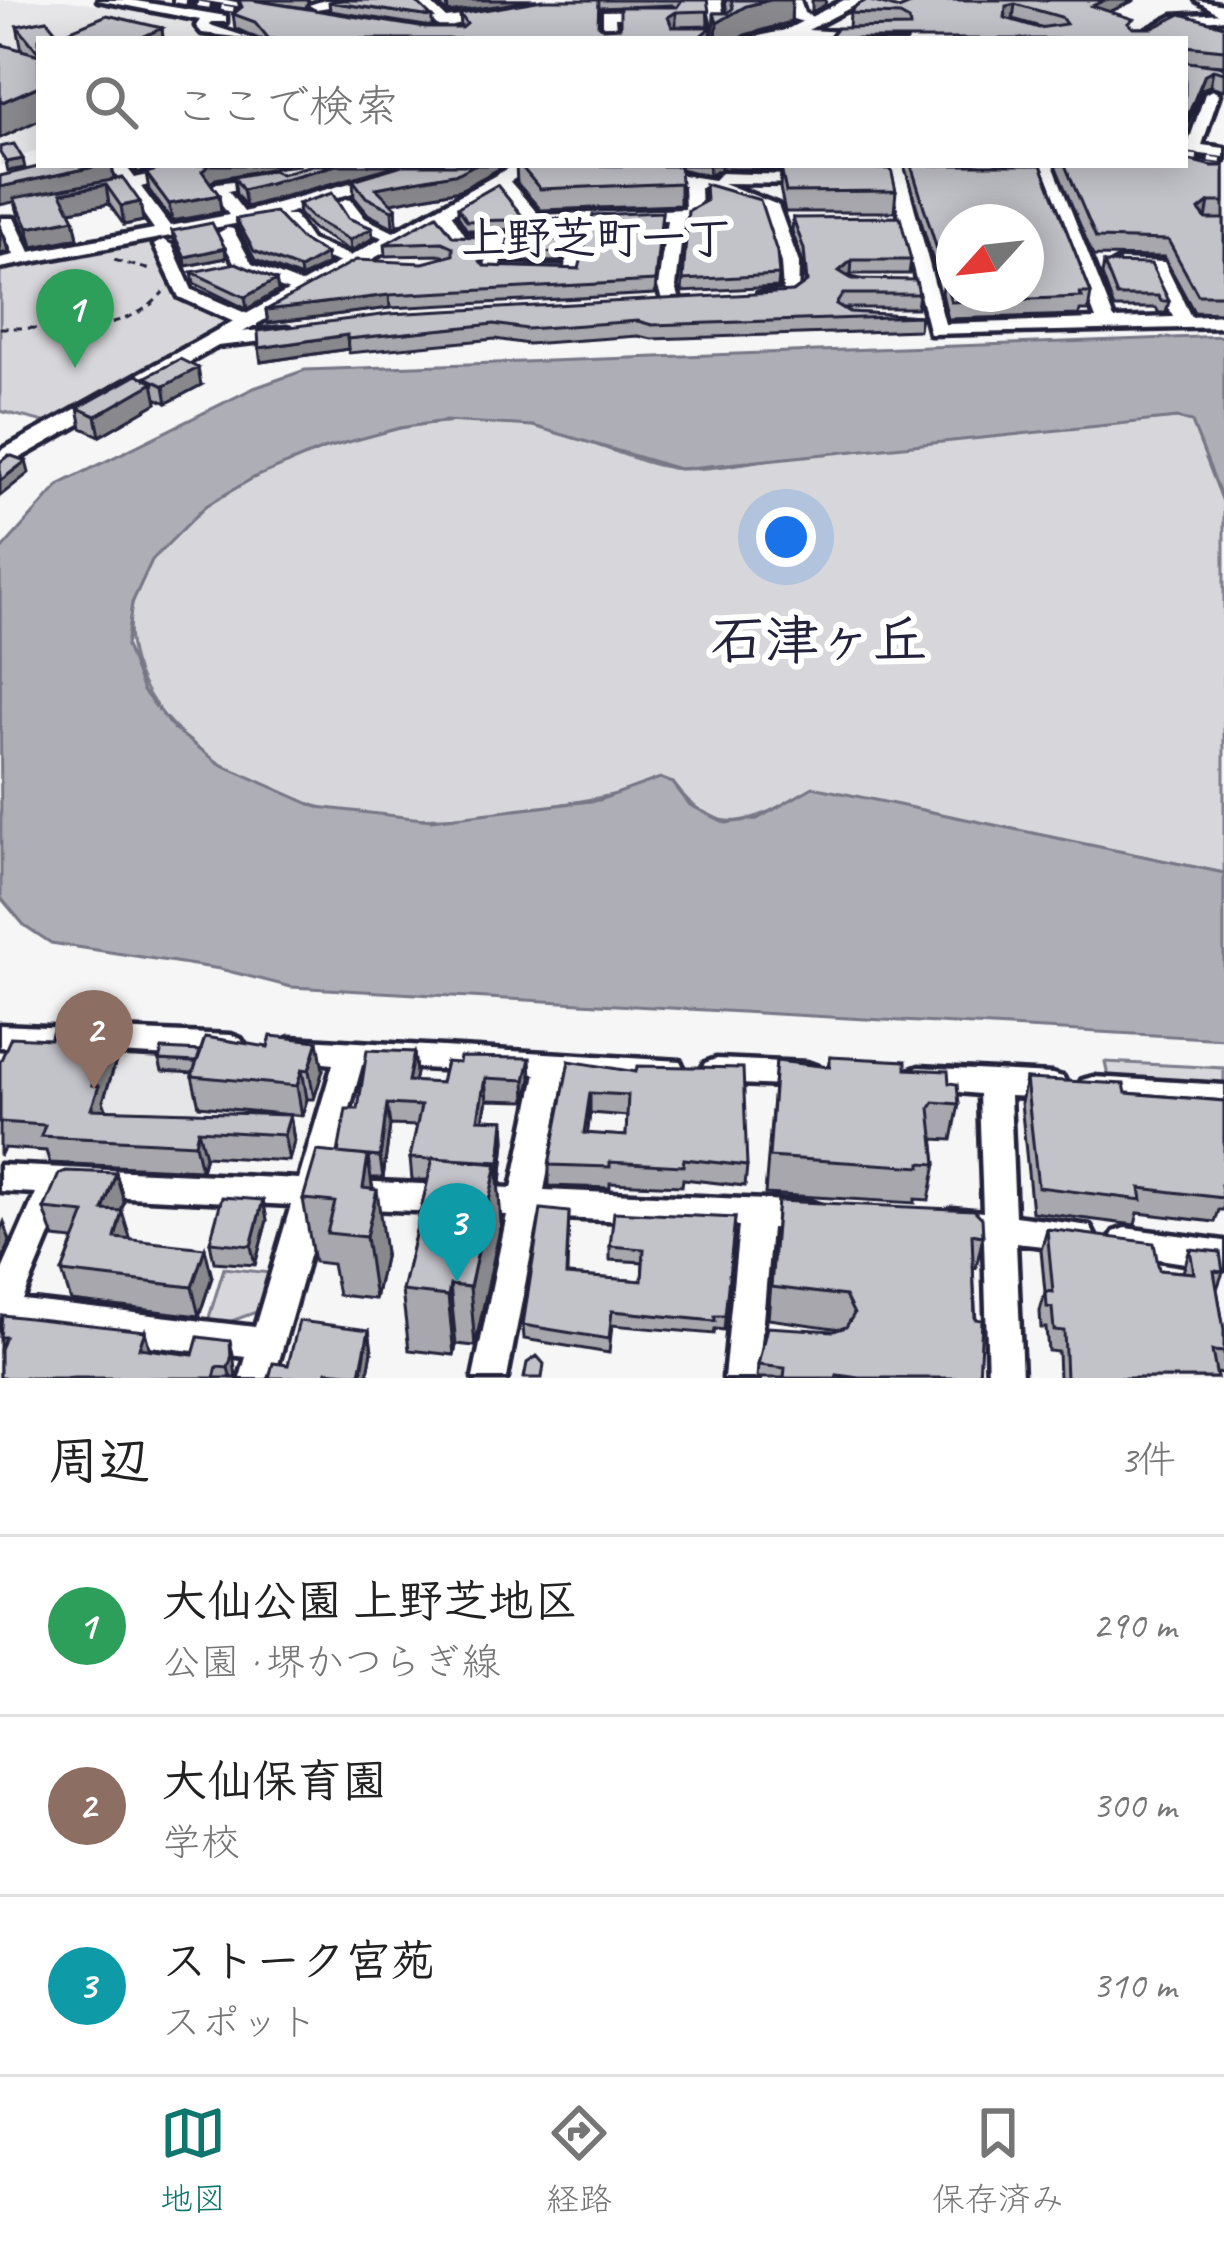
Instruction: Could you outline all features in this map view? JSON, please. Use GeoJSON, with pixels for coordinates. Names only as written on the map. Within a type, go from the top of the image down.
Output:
{"type":"FeatureCollection","features":[{"type":"Feature","properties":{"kind":"main road"},"geometry":{"type":"LineString","coordinates":[[783,36],[857,0]]}},
{"type":"Feature","properties":{"kind":"main road"},"geometry":{"type":"LineString","coordinates":[[1203,0],[1223,16]]}},
{"type":"Feature","properties":{"kind":"main road"},"geometry":{"type":"LineString","coordinates":[[0,461],[501,181],[534,169]]}},
{"type":"Feature","properties":{"kind":"street"},"geometry":{"type":"LineString","coordinates":[[105,0],[269,26]]}},
{"type":"Feature","properties":{"kind":"street"},"geometry":{"type":"LineString","coordinates":[[199,0],[281,12]]}},
{"type":"Feature","properties":{"kind":"street"},"geometry":{"type":"LineString","coordinates":[[302,15],[365,0]]}},
{"type":"Feature","properties":{"kind":"street"},"geometry":{"type":"LineString","coordinates":[[419,0],[438,29],[451,36]]}},
{"type":"Feature","properties":{"kind":"street"},"geometry":{"type":"LineString","coordinates":[[700,35],[722,34],[714,0]]}},
{"type":"Feature","properties":{"kind":"street"},"geometry":{"type":"LineString","coordinates":[[793,0],[798,16],[814,22]]}},
{"type":"Feature","properties":{"kind":"street"},"geometry":{"type":"LineString","coordinates":[[317,8],[344,21]]}},
{"type":"Feature","properties":{"kind":"street"},"geometry":{"type":"LineString","coordinates":[[438,29],[508,13]]}},
{"type":"Feature","properties":{"kind":"street"},"geometry":{"type":"LineString","coordinates":[[610,36],[608,14],[672,14]]}},
{"type":"Feature","properties":{"kind":"street"},"geometry":{"type":"LineString","coordinates":[[208,16],[203,26],[226,36]]}},
{"type":"Feature","properties":{"kind":"street"},"geometry":{"type":"LineString","coordinates":[[1143,36],[1178,19],[1223,16]]}},
{"type":"Feature","properties":{"kind":"street"},"geometry":{"type":"LineString","coordinates":[[1211,94],[1189,149],[1224,153]]}},
{"type":"Feature","properties":{"kind":"street"},"geometry":{"type":"LineString","coordinates":[[1188,167],[1224,172]]}},
{"type":"Feature","properties":{"kind":"street"},"geometry":{"type":"LineString","coordinates":[[119,168],[164,239],[166,279]]}},
{"type":"Feature","properties":{"kind":"street"},"geometry":{"type":"LineString","coordinates":[[112,190],[201,168]]}},
{"type":"Feature","properties":{"kind":"street"},"geometry":{"type":"LineString","coordinates":[[0,262],[164,239],[242,219],[285,214],[425,168]]}},
{"type":"Feature","properties":{"kind":"street"},"geometry":{"type":"LineString","coordinates":[[1046,168],[1107,325]]}},
{"type":"Feature","properties":{"kind":"street"},"geometry":{"type":"LineString","coordinates":[[242,219],[217,188],[282,170],[285,214],[305,244],[371,269],[395,267]]}},
{"type":"Feature","properties":{"kind":"street"},"geometry":{"type":"LineString","coordinates":[[875,179],[897,172],[937,331],[1224,321]]}},
{"type":"Feature","properties":{"kind":"street"},"geometry":{"type":"LineString","coordinates":[[636,175],[829,179]]}},
{"type":"Feature","properties":{"kind":"street"},"geometry":{"type":"LineString","coordinates":[[501,181],[534,220],[693,213],[690,175]]}},
{"type":"Feature","properties":{"kind":"street"},"geometry":{"type":"LineString","coordinates":[[690,175],[770,206],[790,263],[792,296],[752,298]]}},
{"type":"Feature","properties":{"kind":"street"},"geometry":{"type":"LineString","coordinates":[[346,204],[359,222],[399,238]]}},
{"type":"Feature","properties":{"kind":"street"},"geometry":{"type":"LineString","coordinates":[[24,257],[9,215],[30,205]]}},
{"type":"Feature","properties":{"kind":"street"},"geometry":{"type":"LineString","coordinates":[[443,214],[460,240],[578,238]]}},
{"type":"Feature","properties":{"kind":"street"},"geometry":{"type":"LineString","coordinates":[[649,304],[682,302],[667,287],[676,215]]}},
{"type":"Feature","properties":{"kind":"street"},"geometry":{"type":"LineString","coordinates":[[496,240],[491,270],[573,273],[581,218]]}},
{"type":"Feature","properties":{"kind":"street"},"geometry":{"type":"LineString","coordinates":[[887,221],[909,221]]}},
{"type":"Feature","properties":{"kind":"street"},"geometry":{"type":"LineString","coordinates":[[776,222],[798,222]]}},
{"type":"Feature","properties":{"kind":"street"},"geometry":{"type":"LineString","coordinates":[[227,233],[243,264]]}},
{"type":"Feature","properties":{"kind":"street"},"geometry":{"type":"LineString","coordinates":[[221,268],[243,264],[305,291]]}},
{"type":"Feature","properties":{"kind":"street"},"geometry":{"type":"LineString","coordinates":[[1084,265],[1158,266],[1184,322]]}},
{"type":"Feature","properties":{"kind":"street"},"geometry":{"type":"LineString","coordinates":[[166,279],[200,272]]}},
{"type":"Feature","properties":{"kind":"street"},"geometry":{"type":"LineString","coordinates":[[166,279],[250,322]]}},
{"type":"Feature","properties":{"kind":"street"},"geometry":{"type":"LineString","coordinates":[[912,317],[934,317]]}},
{"type":"Feature","properties":{"kind":"street"},"geometry":{"type":"LineString","coordinates":[[218,340],[304,331]]}},
{"type":"Feature","properties":{"kind":"street"},"geometry":{"type":"LineString","coordinates":[[0,1036],[831,1076]]}},
{"type":"Feature","properties":{"kind":"street"},"geometry":{"type":"LineString","coordinates":[[257,1378],[351,1053]]}},
{"type":"Feature","properties":{"kind":"street"},"geometry":{"type":"LineString","coordinates":[[490,1378],[553,1064]]}},
{"type":"Feature","properties":{"kind":"street"},"geometry":{"type":"LineString","coordinates":[[878,1078],[1224,1097]]}},
{"type":"Feature","properties":{"kind":"street"},"geometry":{"type":"LineString","coordinates":[[994,1083],[1005,1378]]}},
{"type":"Feature","properties":{"kind":"street"},"geometry":{"type":"LineString","coordinates":[[0,1178],[837,1217]]}},
{"type":"Feature","properties":{"kind":"street"},"geometry":{"type":"LineString","coordinates":[[57,1181],[1,1313],[268,1344]]}},
{"type":"Feature","properties":{"kind":"street"},"geometry":{"type":"LineString","coordinates":[[741,1378],[756,1214]]}},
{"type":"Feature","properties":{"kind":"street"},"geometry":{"type":"LineString","coordinates":[[919,1222],[1000,1226],[1224,1255]]}},
{"type":"Feature","properties":{"kind":"street"},"geometry":{"type":"LineString","coordinates":[[744,1336],[786,1340]]}},
{"type":"Feature","properties":{"kind":"path"},"geometry":{"type":"LineString","coordinates":[[0,328],[108,322],[158,303],[166,279],[142,264],[108,259]]}},
{"type":"Feature","properties":{"kind":"shaded area"},"geometry":{"type":"Polygon","coordinates":[[[0,0],[64,0],[199,21],[197,27],[214,36],[36,36],[36,150],[0,166],[0,0]]]}},
{"type":"Feature","properties":{"kind":"shaded area"},"geometry":{"type":"Polygon","coordinates":[[[151,239],[179,296],[231,321],[52,424],[0,411],[0,268],[151,239]]]}},
{"type":"Feature","properties":{"kind":"shaded area"},"geometry":{"type":"Polygon","coordinates":[[[1224,336],[1224,504],[1192,422],[1177,418],[679,469],[533,426],[444,421],[323,449],[253,478],[206,506],[152,560],[132,603],[126,646],[143,691],[174,729],[220,764],[317,807],[431,820],[599,800],[660,778],[673,783],[690,805],[726,823],[757,819],[813,787],[1224,873],[1224,1039],[291,987],[220,969],[51,943],[24,925],[1,898],[0,551],[60,484],[254,388],[305,370],[1224,336]]]}},
{"type":"Feature","properties":{"kind":"shaded area"},"geometry":{"type":"Polygon","coordinates":[[[1177,418],[1192,422],[1224,504],[1224,873],[813,788],[740,821],[707,815],[673,783],[494,814],[447,818],[356,815],[315,806],[249,780],[195,746],[156,706],[134,661],[130,614],[148,567],[188,521],[253,478],[354,438],[425,424],[498,422],[570,436],[664,467],[695,469],[1177,418]]]}},
{"type":"Feature","properties":{"kind":"shaded area"},"geometry":{"type":"Polygon","coordinates":[[[83,1045],[214,1053],[190,1137],[132,1134],[119,1171],[40,1166],[83,1045]]]}},
{"type":"Feature","properties":{"kind":"shaded area"},"geometry":{"type":"Polygon","coordinates":[[[1105,1062],[1224,1068],[1224,1087],[1109,1080],[1105,1062]]]}},
{"type":"Feature","properties":{"kind":"shaded area"},"geometry":{"type":"Polygon","coordinates":[[[224,1268],[270,1273],[259,1311],[226,1323],[208,1321],[224,1268]]]}},
{"type":"Feature","properties":{"kind":"building"},"geometry":{"type":"Polygon","coordinates":[[[239,0],[252,0],[426,28],[462,28],[467,24],[460,14],[543,0],[599,0],[598,24],[603,28],[620,27],[620,7],[677,7],[682,0],[707,0],[709,11],[676,12],[668,17],[672,27],[711,27],[700,36],[267,36],[255,22],[233,14],[242,7],[239,0]]]}},
{"type":"Feature","properties":{"kind":"building"},"geometry":{"type":"Polygon","coordinates":[[[414,0],[432,17],[329,2],[414,0]]]}},
{"type":"Feature","properties":{"kind":"building"},"geometry":{"type":"Polygon","coordinates":[[[731,0],[770,0],[746,6],[717,23],[714,13],[728,13],[733,8],[731,0]]]}},
{"type":"Feature","properties":{"kind":"building"},"geometry":{"type":"Polygon","coordinates":[[[867,0],[899,9],[920,0],[1105,0],[1092,6],[1133,19],[1128,23],[1133,28],[1153,28],[1181,14],[1224,26],[1224,50],[1188,46],[1188,36],[830,36],[837,28],[910,27],[909,20],[900,15],[850,13],[867,0]],[[1015,4],[1006,6],[1005,18],[1039,28],[1066,24],[1061,17],[1015,4]]]}},
{"type":"Feature","properties":{"kind":"building"},"geometry":{"type":"Polygon","coordinates":[[[107,15],[162,28],[144,36],[36,36],[36,49],[17,26],[47,20],[59,35],[107,15]]]}},
{"type":"Feature","properties":{"kind":"building"},"geometry":{"type":"Polygon","coordinates":[[[0,44],[36,54],[36,87],[0,103],[0,44]]]}},
{"type":"Feature","properties":{"kind":"building"},"geometry":{"type":"Polygon","coordinates":[[[1188,62],[1224,67],[1224,73],[1205,74],[1188,115],[1188,62]]]}},
{"type":"Feature","properties":{"kind":"building"},"geometry":{"type":"Polygon","coordinates":[[[14,144],[23,159],[6,162],[0,147],[14,144]]]}},
{"type":"Feature","properties":{"kind":"building"},"geometry":{"type":"Polygon","coordinates":[[[1188,160],[1224,166],[1224,202],[1209,202],[1199,210],[1206,219],[1224,219],[1224,295],[1198,295],[1168,240],[1096,238],[1066,168],[1188,168],[1188,160]]]}},
{"type":"Feature","properties":{"kind":"building"},"geometry":{"type":"Polygon","coordinates":[[[36,167],[89,168],[0,187],[0,176],[36,167]]]}},
{"type":"Feature","properties":{"kind":"building"},"geometry":{"type":"Polygon","coordinates":[[[206,168],[202,171],[219,195],[169,204],[146,173],[206,168]]]}},
{"type":"Feature","properties":{"kind":"building"},"geometry":{"type":"Polygon","coordinates":[[[325,168],[243,190],[234,177],[272,170],[281,174],[325,168]]]}},
{"type":"Feature","properties":{"kind":"building"},"geometry":{"type":"Polygon","coordinates":[[[392,168],[468,168],[376,188],[396,208],[392,210],[366,197],[353,180],[392,168]]]}},
{"type":"Feature","properties":{"kind":"building"},"geometry":{"type":"Polygon","coordinates":[[[522,168],[680,168],[681,183],[540,189],[522,168]]]}},
{"type":"Feature","properties":{"kind":"building"},"geometry":{"type":"Polygon","coordinates":[[[781,168],[891,169],[896,191],[786,192],[781,168]]]}},
{"type":"Feature","properties":{"kind":"building"},"geometry":{"type":"Polygon","coordinates":[[[912,168],[1042,168],[1091,293],[1080,293],[1082,297],[1044,298],[1044,204],[936,204],[936,246],[912,168]]]}},
{"type":"Feature","properties":{"kind":"building"},"geometry":{"type":"Polygon","coordinates":[[[123,178],[140,202],[121,206],[106,185],[61,193],[74,219],[28,228],[14,198],[123,178]]]}},
{"type":"Feature","properties":{"kind":"building"},"geometry":{"type":"Polygon","coordinates":[[[705,184],[760,200],[777,252],[779,275],[683,280],[688,211],[706,201],[705,184]]]}},
{"type":"Feature","properties":{"kind":"building"},"geometry":{"type":"Polygon","coordinates":[[[497,185],[524,218],[566,219],[467,221],[458,207],[497,185]]]}},
{"type":"Feature","properties":{"kind":"building"},"geometry":{"type":"Polygon","coordinates":[[[332,193],[348,218],[372,228],[350,240],[298,204],[332,193]]]}},
{"type":"Feature","properties":{"kind":"building"},"geometry":{"type":"Polygon","coordinates":[[[275,212],[302,240],[326,254],[300,269],[254,251],[236,219],[275,212]]]}},
{"type":"Feature","properties":{"kind":"building"},"geometry":{"type":"Polygon","coordinates":[[[662,212],[655,281],[389,295],[266,310],[356,260],[423,263],[453,255],[453,247],[442,242],[385,244],[437,215],[453,236],[482,237],[480,261],[484,266],[579,269],[593,215],[662,212]]]}},
{"type":"Feature","properties":{"kind":"building"},"geometry":{"type":"Polygon","coordinates":[[[900,217],[911,260],[852,260],[839,271],[852,279],[916,280],[919,294],[843,294],[836,304],[849,312],[921,316],[652,325],[638,321],[527,329],[494,324],[347,339],[347,335],[259,348],[258,331],[389,314],[793,292],[807,282],[804,249],[793,218],[900,217]]]}},
{"type":"Feature","properties":{"kind":"building"},"geometry":{"type":"Polygon","coordinates":[[[212,223],[225,248],[185,257],[172,231],[212,223]]]}},
{"type":"Feature","properties":{"kind":"building"},"geometry":{"type":"Polygon","coordinates":[[[563,239],[561,253],[506,251],[508,240],[563,239]]]}},
{"type":"Feature","properties":{"kind":"building"},"geometry":{"type":"Polygon","coordinates":[[[236,263],[276,280],[245,297],[192,272],[236,263]]]}},
{"type":"Feature","properties":{"kind":"building"},"geometry":{"type":"Polygon","coordinates":[[[1104,263],[1151,264],[1169,301],[1158,296],[1117,296],[1104,263]]]}},
{"type":"Feature","properties":{"kind":"building"},"geometry":{"type":"Polygon","coordinates":[[[180,359],[198,368],[164,386],[146,377],[180,359]]]}},
{"type":"Feature","properties":{"kind":"building"},"geometry":{"type":"Polygon","coordinates":[[[137,375],[153,383],[96,416],[78,408],[137,375]]]}},
{"type":"Feature","properties":{"kind":"building"},"geometry":{"type":"Polygon","coordinates":[[[9,455],[26,461],[0,481],[0,462],[9,455]]]}},
{"type":"Feature","properties":{"kind":"building"},"geometry":{"type":"Polygon","coordinates":[[[54,1028],[110,1031],[92,1085],[99,1086],[91,1109],[290,1115],[284,1135],[198,1130],[195,1144],[41,1136],[45,1125],[0,1122],[0,1062],[11,1037],[50,1039],[54,1028]]]}},
{"type":"Feature","properties":{"kind":"building"},"geometry":{"type":"Polygon","coordinates":[[[271,1036],[318,1041],[309,1070],[302,1069],[297,1086],[192,1076],[205,1037],[268,1047],[271,1036]]]}},
{"type":"Feature","properties":{"kind":"building"},"geometry":{"type":"Polygon","coordinates":[[[162,1049],[201,1051],[197,1062],[159,1060],[162,1049]]]}},
{"type":"Feature","properties":{"kind":"building"},"geometry":{"type":"Polygon","coordinates":[[[367,1050],[414,1052],[408,1081],[441,1083],[446,1062],[459,1063],[460,1057],[530,1058],[525,1080],[485,1078],[478,1119],[504,1120],[500,1162],[410,1158],[421,1106],[387,1104],[380,1157],[338,1153],[346,1109],[358,1109],[367,1050]]]}},
{"type":"Feature","properties":{"kind":"building"},"geometry":{"type":"Polygon","coordinates":[[[830,1057],[906,1061],[906,1069],[948,1071],[949,1083],[957,1084],[959,1104],[934,1102],[930,1108],[936,1164],[921,1163],[921,1167],[769,1157],[776,1061],[830,1067],[830,1057]]]}},
{"type":"Feature","properties":{"kind":"building"},"geometry":{"type":"Polygon","coordinates":[[[569,1061],[636,1072],[637,1066],[743,1068],[747,1166],[684,1159],[683,1166],[549,1165],[569,1061]],[[590,1093],[584,1133],[626,1136],[628,1095],[590,1093]]]}},
{"type":"Feature","properties":{"kind":"building"},"geometry":{"type":"Polygon","coordinates":[[[1026,1079],[1124,1084],[1126,1093],[1224,1101],[1223,1198],[1140,1188],[1142,1200],[1038,1187],[1026,1079]]]}},
{"type":"Feature","properties":{"kind":"building"},"geometry":{"type":"Polygon","coordinates":[[[317,1151],[368,1156],[363,1188],[377,1190],[366,1237],[327,1233],[335,1202],[303,1199],[317,1151]]]}},
{"type":"Feature","properties":{"kind":"building"},"geometry":{"type":"Polygon","coordinates":[[[433,1158],[497,1164],[470,1287],[450,1285],[448,1296],[402,1291],[433,1158]]]}},
{"type":"Feature","properties":{"kind":"building"},"geometry":{"type":"Polygon","coordinates":[[[116,1173],[103,1210],[122,1211],[115,1238],[205,1248],[192,1287],[62,1272],[85,1213],[44,1209],[59,1174],[116,1173]]]}},
{"type":"Feature","properties":{"kind":"building"},"geometry":{"type":"Polygon","coordinates":[[[222,1197],[263,1200],[251,1246],[210,1242],[222,1197]]]}},
{"type":"Feature","properties":{"kind":"building"},"geometry":{"type":"Polygon","coordinates":[[[778,1201],[974,1210],[982,1218],[983,1236],[972,1234],[975,1319],[982,1320],[979,1378],[784,1378],[785,1368],[758,1365],[767,1327],[834,1331],[846,1327],[854,1314],[845,1296],[771,1287],[778,1201]]]}},
{"type":"Feature","properties":{"kind":"building"},"geometry":{"type":"Polygon","coordinates":[[[541,1209],[569,1212],[566,1275],[642,1281],[644,1249],[610,1246],[614,1212],[735,1218],[725,1316],[715,1316],[715,1321],[612,1311],[609,1339],[523,1325],[541,1209]]]}},
{"type":"Feature","properties":{"kind":"building"},"geometry":{"type":"Polygon","coordinates":[[[1047,1229],[1154,1243],[1159,1270],[1194,1273],[1190,1249],[1220,1252],[1223,1272],[1214,1271],[1224,1352],[1212,1351],[1217,1378],[1066,1378],[1064,1331],[1054,1330],[1052,1308],[1047,1307],[1046,1291],[1053,1292],[1047,1229]]]}},
{"type":"Feature","properties":{"kind":"building"},"geometry":{"type":"Polygon","coordinates":[[[2,1315],[145,1331],[139,1348],[193,1355],[198,1337],[230,1341],[231,1359],[228,1368],[217,1367],[214,1378],[0,1378],[5,1337],[0,1337],[2,1315]]]}},
{"type":"Feature","properties":{"kind":"building"},"geometry":{"type":"Polygon","coordinates":[[[299,1321],[369,1330],[360,1374],[327,1371],[325,1378],[269,1378],[273,1363],[288,1365],[299,1321]]]}},
{"type":"Feature","properties":{"kind":"building"},"geometry":{"type":"Polygon","coordinates":[[[537,1356],[544,1364],[542,1378],[524,1378],[527,1363],[537,1356]]]}},
{"type":"Feature","properties":{"kind":"railway"},"geometry":{"type":"LineString","coordinates":[[174,0],[269,15]]}},
{"type":"Feature","properties":{"kind":"railway"},"geometry":{"type":"LineString","coordinates":[[1188,156],[1224,161]]}},
{"type":"Feature","properties":{"kind":"place","name":"大仙公園 上野芝地区"},"geometry":{"type":"Point","coordinates":[75,368]}},
{"type":"Feature","properties":{"kind":"place","name":"大仙保育園"},"geometry":{"type":"Point","coordinates":[94,1089]}},
{"type":"Feature","properties":{"kind":"place","name":"ストーク宮苑"},"geometry":{"type":"Point","coordinates":[457,1282]}},
{"type":"Feature","properties":{"kind":"district","name":"上野芝町一丁"},"geometry":{"type":"Point","coordinates":[596,238]}},
{"type":"Feature","properties":{"kind":"district","name":"石津ヶ丘"},"geometry":{"type":"Point","coordinates":[819,640]}}]}
